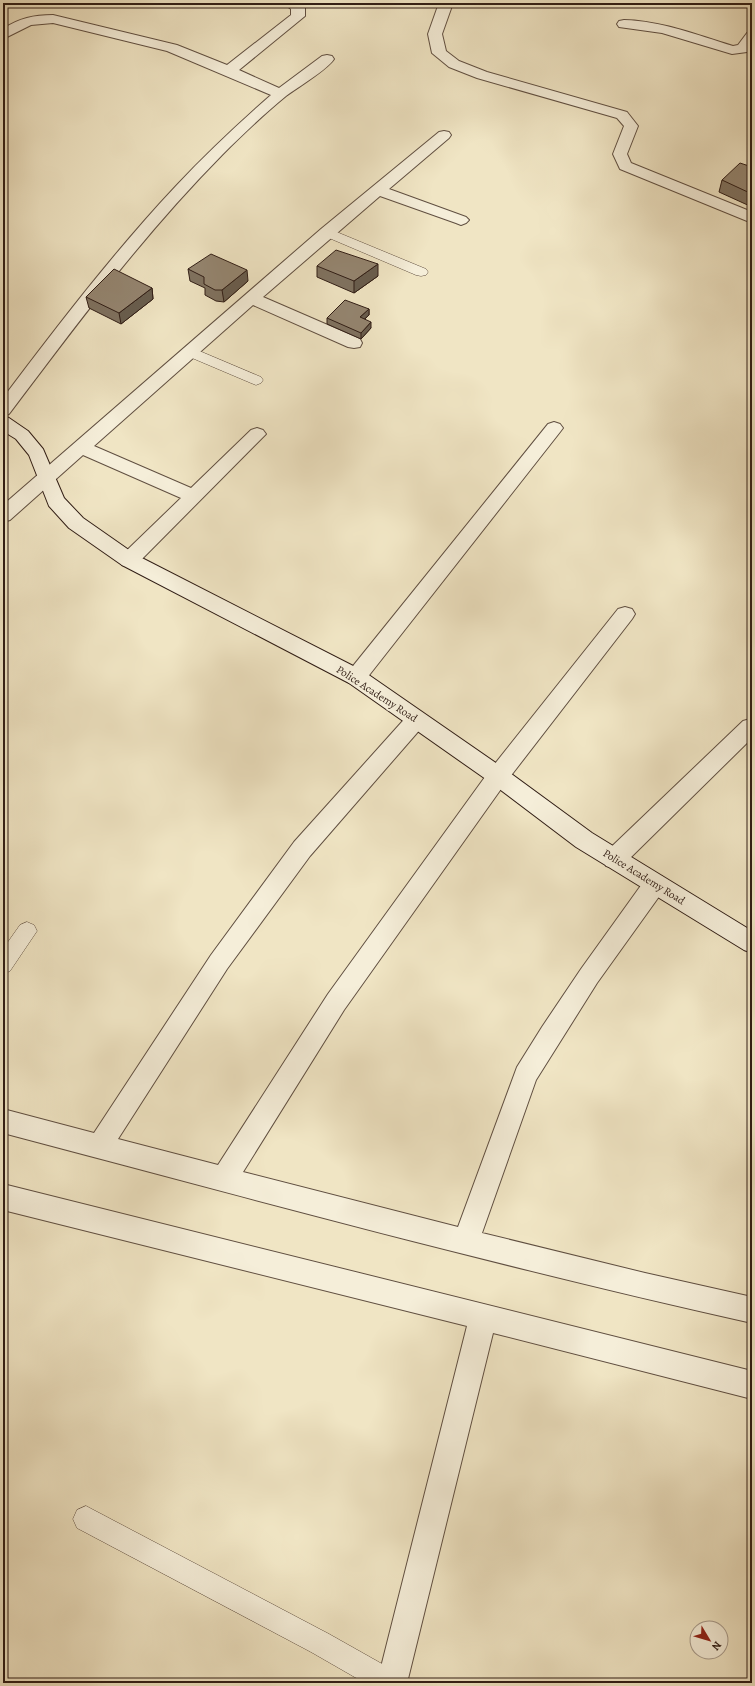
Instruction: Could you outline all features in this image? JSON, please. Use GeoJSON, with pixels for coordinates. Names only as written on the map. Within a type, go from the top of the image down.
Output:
{"type":"FeatureCollection","features":[{"type":"Feature","properties":{"kind":"street"},"geometry":{"type":"LineString","coordinates":[[229,71],[298,16],[298,8],[290,3]]}},
{"type":"Feature","properties":{"kind":"street"},"geometry":{"type":"LineString","coordinates":[[446,3],[435,34],[439,53],[454,64],[482,75],[622,115],[631,126],[620,154],[625,166],[752,218]]}},
{"type":"Feature","properties":{"kind":"street"},"geometry":{"type":"LineString","coordinates":[[3,35],[17,25],[36,18],[53,19],[172,48],[280,94]]}},
{"type":"Feature","properties":{"kind":"street"},"geometry":{"type":"LineString","coordinates":[[624,24],[651,26],[732,50],[742,49],[752,36]]}},
{"type":"Feature","properties":{"kind":"street"},"geometry":{"type":"LineString","coordinates":[[3,410],[78,311],[144,231],[209,159],[280,94],[327,59]]}},
{"type":"Feature","properties":{"kind":"street"},"geometry":{"type":"LineString","coordinates":[[3,514],[327,232],[444,135]]}},
{"type":"Feature","properties":{"kind":"street"},"geometry":{"type":"LineString","coordinates":[[378,190],[461,220]]}},
{"type":"Feature","properties":{"kind":"street"},"geometry":{"type":"LineString","coordinates":[[251,298],[354,342]]}},
{"type":"Feature","properties":{"kind":"street","name":"Police Academy Road"},"geometry":{"type":"LineString","coordinates":[[3,422],[22,435],[37,453],[56,501],[76,523],[129,560],[356,677],[498,776],[584,840],[752,943]]}},
{"type":"Feature","properties":{"kind":"street"},"geometry":{"type":"LineString","coordinates":[[356,677],[554,428]]}},
{"type":"Feature","properties":{"kind":"street"},"geometry":{"type":"LineString","coordinates":[[129,560],[257,434]]}},
{"type":"Feature","properties":{"kind":"street"},"geometry":{"type":"LineString","coordinates":[[80,447],[194,496]]}},
{"type":"Feature","properties":{"kind":"street"},"geometry":{"type":"LineString","coordinates":[[224,1179],[336,1002],[498,776],[625,614]]}},
{"type":"Feature","properties":{"kind":"street"},"geometry":{"type":"LineString","coordinates":[[99,1147],[219,962],[302,849],[416,720]]}},
{"type":"Feature","properties":{"kind":"street"},"geometry":{"type":"LineString","coordinates":[[614,859],[750,727]]}},
{"type":"Feature","properties":{"kind":"street"},"geometry":{"type":"LineString","coordinates":[[466,1242],[526,1075],[550,1035],[589,976],[655,884]]}},
{"type":"Feature","properties":{"kind":"street"},"geometry":{"type":"LineString","coordinates":[[3,1121],[466,1242],[645,1286],[752,1310]]}},
{"type":"Feature","properties":{"kind":"street"},"geometry":{"type":"LineString","coordinates":[[3,1198],[752,1385]]}},
{"type":"Feature","properties":{"kind":"street"},"geometry":{"type":"LineString","coordinates":[[392,1683],[483,1317]]}},
{"type":"Feature","properties":{"kind":"lane"},"geometry":{"type":"LineString","coordinates":[[327,232],[421,272]]}},
{"type":"Feature","properties":{"kind":"lane"},"geometry":{"type":"LineString","coordinates":[[190,352],[256,380]]}},
{"type":"Feature","properties":{"kind":"lane"},"geometry":{"type":"LineString","coordinates":[[3,965],[27,931]]}},
{"type":"Feature","properties":{"kind":"lane"},"geometry":{"type":"LineString","coordinates":[[86,1519],[320,1643],[392,1683]]}},
{"type":"Feature","properties":{"kind":"building"},"geometry":{"type":"Polygon","coordinates":[[[740,163],[752,167],[752,194],[722,180],[740,163]]]}},
{"type":"Feature","properties":{"kind":"building"},"geometry":{"type":"Polygon","coordinates":[[[336,250],[378,264],[354,281],[317,266],[336,250]]]}},
{"type":"Feature","properties":{"kind":"building"},"geometry":{"type":"Polygon","coordinates":[[[211,254],[247,270],[222,290],[215,290],[204,284],[204,277],[188,269],[211,254]]]}},
{"type":"Feature","properties":{"kind":"building"},"geometry":{"type":"Polygon","coordinates":[[[114,269],[152,288],[119,313],[86,297],[114,269]]]}},
{"type":"Feature","properties":{"kind":"building"},"geometry":{"type":"Polygon","coordinates":[[[345,300],[369,309],[360,317],[371,322],[361,333],[327,318],[345,300]]]}}]}
